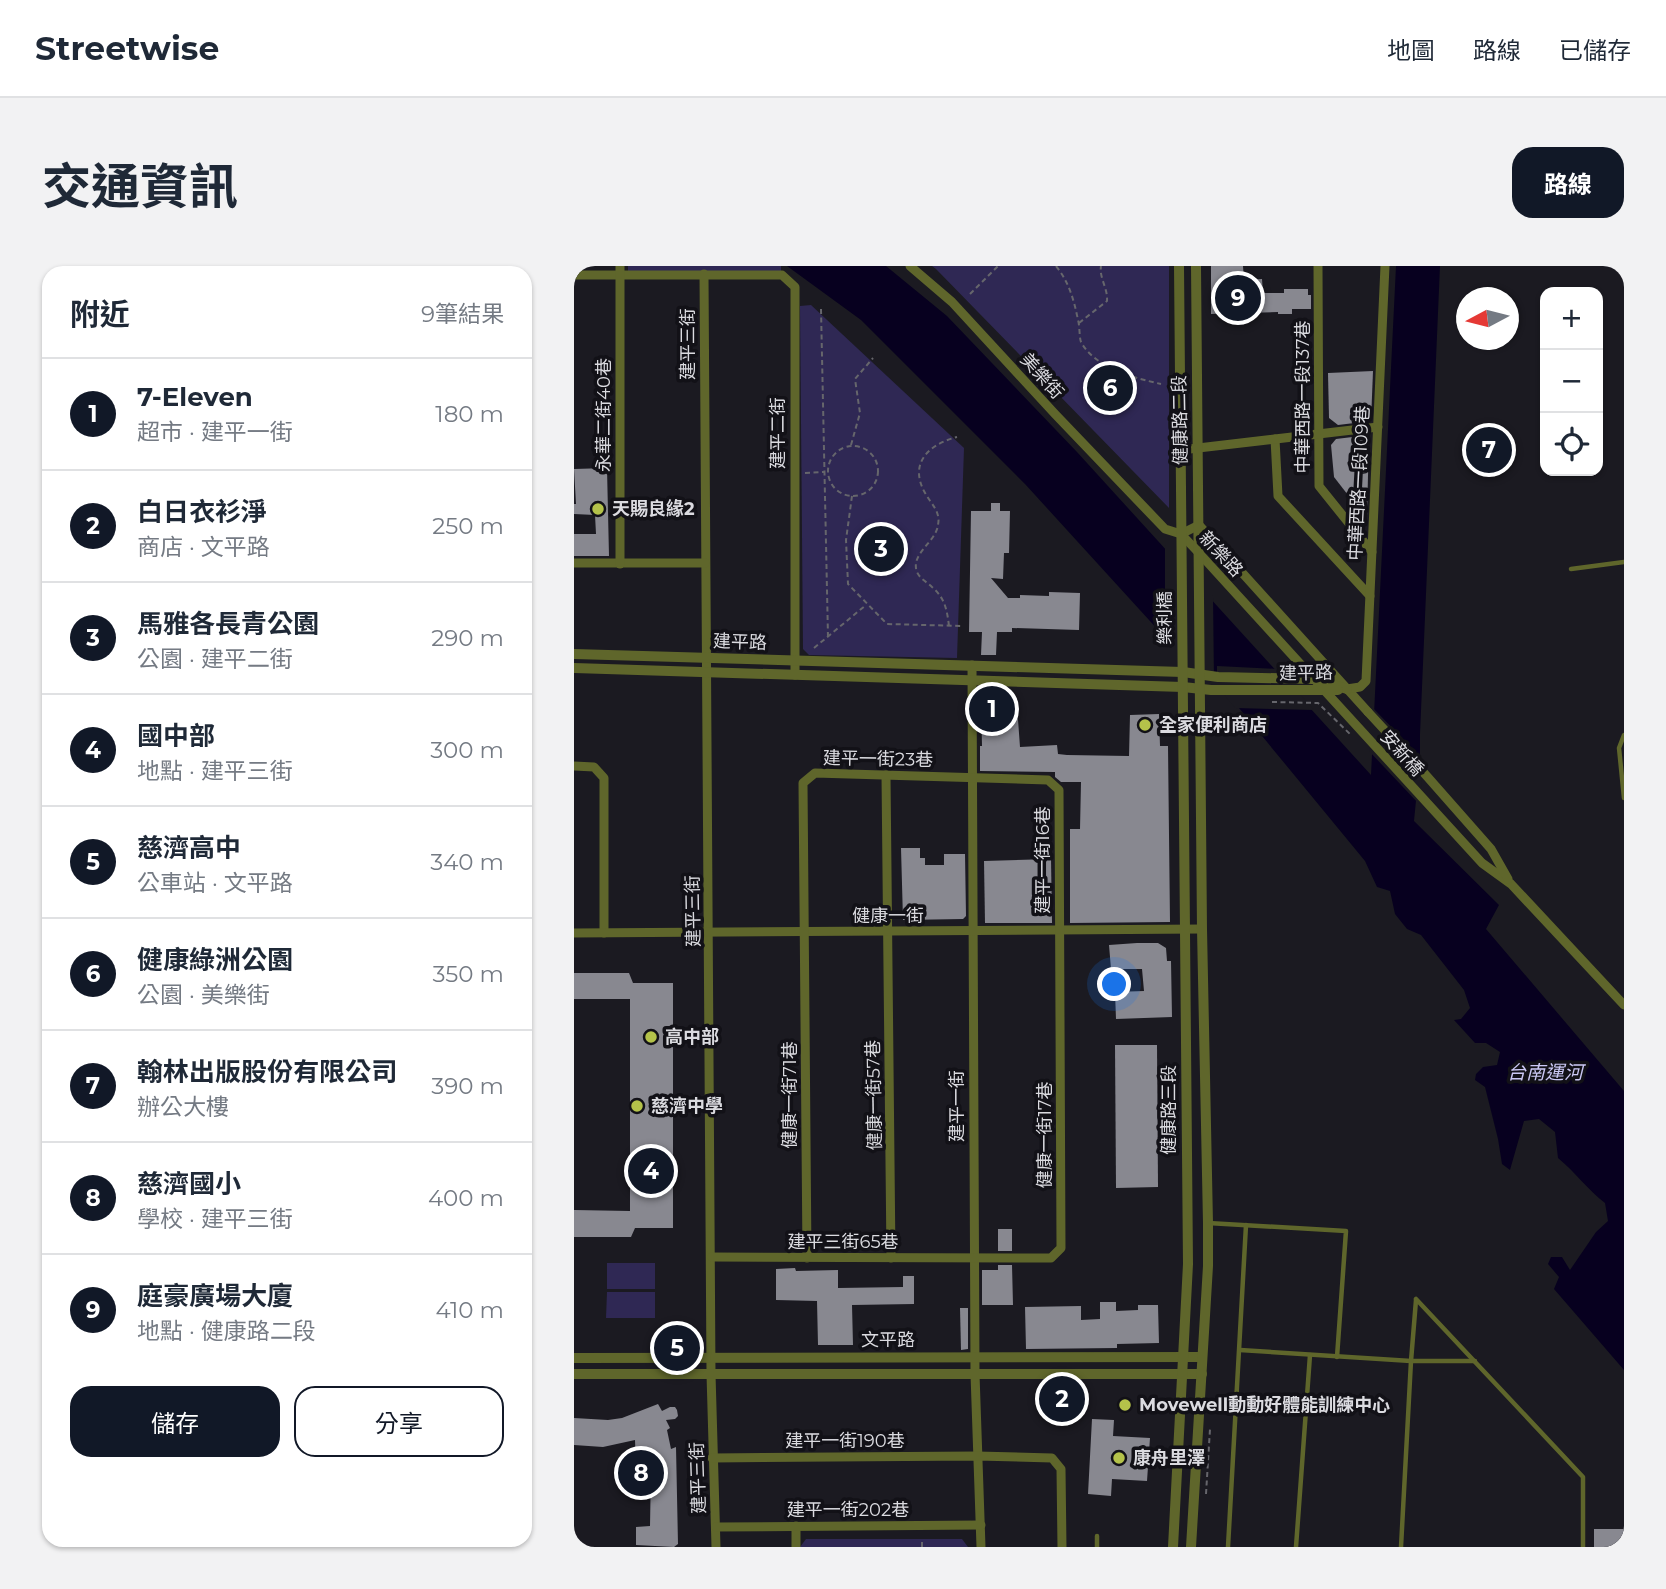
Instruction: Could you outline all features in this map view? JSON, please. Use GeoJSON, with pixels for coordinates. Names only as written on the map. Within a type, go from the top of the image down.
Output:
{"type":"FeatureCollection","features":[{"type":"Feature","properties":{"kind":"street","name":"美樂街"},"geometry":{"type":"LineString","coordinates":[[911,266],[952,302],[1165,529],[1181,534]]}},
{"type":"Feature","properties":{"kind":"street","name":"健康路二段"},"geometry":{"type":"LineString","coordinates":[[1179,266],[1182,564]]}},
{"type":"Feature","properties":{"kind":"street","name":"健康路二段"},"geometry":{"type":"LineString","coordinates":[[1196,266],[1199,574]]}},
{"type":"Feature","properties":{"kind":"street","name":"中華西路一段137巷"},"geometry":{"type":"LineString","coordinates":[[1318,266],[1319,486],[1372,552]]}},
{"type":"Feature","properties":{"kind":"street","name":"中華西路一段109巷"},"geometry":{"type":"LineString","coordinates":[[1347,690],[1360,687],[1366,681],[1385,266]]}},
{"type":"Feature","properties":{"kind":"street","name":"建平二街"},"geometry":{"type":"LineString","coordinates":[[574,275],[621,270],[782,275],[795,287],[795,675]]}},
{"type":"Feature","properties":{"kind":"street","name":"永華二街40巷"},"geometry":{"type":"LineString","coordinates":[[620,564],[621,270]]}},
{"type":"Feature","properties":{"kind":"street","name":"建平三街"},"geometry":{"type":"LineString","coordinates":[[704,274],[711,1374],[716,1547]]}},
{"type":"Feature","properties":{"kind":"street"},"geometry":{"type":"LineString","coordinates":[[1181,450],[1378,427]]}},
{"type":"Feature","properties":{"kind":"street"},"geometry":{"type":"LineString","coordinates":[[1275,439],[1278,496],[1370,596]]}},
{"type":"Feature","properties":{"kind":"street","name":"新樂路"},"geometry":{"type":"LineString","coordinates":[[1364,735],[1181,534],[1199,525],[1368,712]]}},
{"type":"Feature","properties":{"kind":"street"},"geometry":{"type":"LineString","coordinates":[[574,563],[705,563]]}},
{"type":"Feature","properties":{"kind":"street","name":"樂利橋"},"geometry":{"type":"LineString","coordinates":[[1182,564],[1183,673]]}},
{"type":"Feature","properties":{"kind":"street","name":"樂利橋"},"geometry":{"type":"LineString","coordinates":[[1199,574],[1200,676]]}},
{"type":"Feature","properties":{"kind":"street","name":"建平路"},"geometry":{"type":"LineString","coordinates":[[574,654],[706,658],[796,656],[1183,673],[1218,677],[1313,679],[1347,690]]}},
{"type":"Feature","properties":{"kind":"street","name":"建平一街"},"geometry":{"type":"LineString","coordinates":[[972,665],[975,1374],[981,1547]]}},
{"type":"Feature","properties":{"kind":"street","name":"建平路"},"geometry":{"type":"LineString","coordinates":[[574,668],[971,679],[1218,690],[1347,690]]}},
{"type":"Feature","properties":{"kind":"street","name":"健康路三段"},"geometry":{"type":"LineString","coordinates":[[1173,1547],[1188,1264],[1183,673]]}},
{"type":"Feature","properties":{"kind":"street","name":"健康路三段"},"geometry":{"type":"LineString","coordinates":[[1191,1547],[1208,1223],[1200,676]]}},
{"type":"Feature","properties":{"kind":"street","name":"安新橋"},"geometry":{"type":"LineString","coordinates":[[1368,712],[1491,849],[1511,884]]}},
{"type":"Feature","properties":{"kind":"street","name":"安新橋"},"geometry":{"type":"LineString","coordinates":[[1364,735],[1482,863],[1511,884]]}},
{"type":"Feature","properties":{"kind":"street"},"geometry":{"type":"LineString","coordinates":[[574,766],[594,767],[604,778],[604,933]]}},
{"type":"Feature","properties":{"kind":"street","name":"建平一街23巷"},"geometry":{"type":"LineString","coordinates":[[804,932],[803,783],[815,773],[1048,780],[1059,790]]}},
{"type":"Feature","properties":{"kind":"street","name":"健康一街57巷"},"geometry":{"type":"LineString","coordinates":[[886,775],[891,1258]]}},
{"type":"Feature","properties":{"kind":"street","name":"建平一街16巷"},"geometry":{"type":"LineString","coordinates":[[1059,790],[1059,930]]}},
{"type":"Feature","properties":{"kind":"street"},"geometry":{"type":"LineString","coordinates":[[1511,884],[1624,1005]]}},
{"type":"Feature","properties":{"kind":"street","name":"健康一街"},"geometry":{"type":"LineString","coordinates":[[574,933],[1202,929]]}},
{"type":"Feature","properties":{"kind":"street","name":"健康一街17巷"},"geometry":{"type":"LineString","coordinates":[[974,1258],[1051,1258],[1061,1248],[1059,930]]}},
{"type":"Feature","properties":{"kind":"street","name":"健康一街71巷"},"geometry":{"type":"LineString","coordinates":[[804,932],[807,1258]]}},
{"type":"Feature","properties":{"kind":"street","name":"建平三街65巷"},"geometry":{"type":"LineString","coordinates":[[712,1257],[974,1258]]}},
{"type":"Feature","properties":{"kind":"street","name":"文平路"},"geometry":{"type":"LineString","coordinates":[[574,1358],[1202,1357]]}},
{"type":"Feature","properties":{"kind":"street","name":"文平路"},"geometry":{"type":"LineString","coordinates":[[574,1374],[1202,1374]]}},
{"type":"Feature","properties":{"kind":"street","name":"建平一街190巷"},"geometry":{"type":"LineString","coordinates":[[712,1458],[1052,1458],[1061,1469],[1062,1547]]}},
{"type":"Feature","properties":{"kind":"street","name":"建平一街202巷"},"geometry":{"type":"LineString","coordinates":[[716,1527],[981,1525]]}},
{"type":"Feature","properties":{"kind":"street"},"geometry":{"type":"LineString","coordinates":[[796,1526],[796,1547]]}},
{"type":"Feature","properties":{"kind":"lane"},"geometry":{"type":"LineString","coordinates":[[1571,569],[1624,562]]}},
{"type":"Feature","properties":{"kind":"lane"},"geometry":{"type":"LineString","coordinates":[[1624,735],[1619,748],[1624,798]]}},
{"type":"Feature","properties":{"kind":"lane"},"geometry":{"type":"LineString","coordinates":[[1208,1223],[1346,1231],[1337,1357]]}},
{"type":"Feature","properties":{"kind":"lane"},"geometry":{"type":"LineString","coordinates":[[1228,1547],[1246,1225]]}},
{"type":"Feature","properties":{"kind":"lane"},"geometry":{"type":"LineString","coordinates":[[1401,1547],[1410,1361],[1416,1299],[1583,1477],[1583,1547]]}},
{"type":"Feature","properties":{"kind":"lane"},"geometry":{"type":"LineString","coordinates":[[1240,1350],[1410,1361],[1475,1361]]}},
{"type":"Feature","properties":{"kind":"lane"},"geometry":{"type":"LineString","coordinates":[[1296,1547],[1310,1355]]}},
{"type":"Feature","properties":{"kind":"lane"},"geometry":{"type":"LineString","coordinates":[[1097,1536],[1097,1547]]}},
{"type":"Feature","properties":{"kind":"path"},"geometry":{"type":"LineString","coordinates":[[970,294],[998,266]]}},
{"type":"Feature","properties":{"kind":"path"},"geometry":{"type":"LineString","coordinates":[[1056,266],[1070,288],[1081,341],[1095,358],[1116,370],[1161,384]]}},
{"type":"Feature","properties":{"kind":"path"},"geometry":{"type":"LineString","coordinates":[[1079,323],[1107,301],[1108,293],[1100,272],[1101,266]]}},
{"type":"Feature","properties":{"kind":"path"},"geometry":{"type":"LineString","coordinates":[[821,309],[828,637]]}},
{"type":"Feature","properties":{"kind":"path"},"geometry":{"type":"LineString","coordinates":[[851,446],[860,413],[855,379],[873,358]]}},
{"type":"Feature","properties":{"kind":"path"},"geometry":{"type":"LineString","coordinates":[[949,625],[943,599],[917,571],[916,563],[920,553],[936,535],[939,519],[937,510],[922,489],[920,469],[925,453],[939,442],[957,438]]}},
{"type":"Feature","properties":{"kind":"path"},"geometry":{"type":"LineString","coordinates":[[851,446],[868,451],[874,457],[878,472],[877,480],[867,492],[852,496],[837,491],[828,472],[830,460],[836,453],[851,446]]}},
{"type":"Feature","properties":{"kind":"path"},"geometry":{"type":"LineString","coordinates":[[794,473],[828,472]]}},
{"type":"Feature","properties":{"kind":"path"},"geometry":{"type":"LineString","coordinates":[[852,496],[846,540],[848,584],[887,624],[962,626]]}},
{"type":"Feature","properties":{"kind":"path"},"geometry":{"type":"LineString","coordinates":[[796,656],[811,651],[867,604]]}},
{"type":"Feature","properties":{"kind":"path"},"geometry":{"type":"LineString","coordinates":[[1318,703],[1350,736]]}},
{"type":"Feature","properties":{"kind":"path"},"geometry":{"type":"LineString","coordinates":[[922,1542],[922,1547]]}},
{"type":"Feature","properties":{"kind":"shaded area"},"geometry":{"type":"Polygon","coordinates":[[[628,266],[781,266],[781,271],[628,271],[628,266]]]}},
{"type":"Feature","properties":{"kind":"shaded area"},"geometry":{"type":"Polygon","coordinates":[[[932,266],[1169,266],[1169,508],[936,269],[932,266]]]}},
{"type":"Feature","properties":{"kind":"shaded area"},"geometry":{"type":"Polygon","coordinates":[[[811,305],[964,448],[957,658],[809,655],[803,649],[800,306],[811,305]]]}},
{"type":"Feature","properties":{"kind":"shaded area"},"geometry":{"type":"Polygon","coordinates":[[[607,1263],[655,1263],[655,1289],[607,1289],[607,1263]]]}},
{"type":"Feature","properties":{"kind":"shaded area"},"geometry":{"type":"Polygon","coordinates":[[[607,1292],[655,1292],[655,1318],[606,1318],[607,1292]]]}},
{"type":"Feature","properties":{"kind":"shaded area"},"geometry":{"type":"Polygon","coordinates":[[[806,1539],[962,1539],[968,1547],[800,1547],[806,1539]]]}},
{"type":"Feature","properties":{"kind":"water","name":"台南運河"},"geometry":{"type":"Polygon","coordinates":[[[787,266],[886,266],[947,316],[1077,452],[1371,775],[1396,266],[1440,266],[1420,760],[1414,821],[1499,905],[1486,929],[1624,1091],[1624,1370],[1554,1289],[1559,1277],[1548,1264],[1551,1257],[1562,1257],[1570,1270],[1596,1232],[1608,1221],[1605,1203],[1558,1158],[1555,1132],[1539,1119],[1524,1121],[1510,1170],[1502,1164],[1485,1087],[1475,1080],[1476,1074],[1483,1067],[1497,1065],[1500,1052],[1486,1043],[1475,1043],[1454,1020],[1461,1019],[1470,1008],[1464,990],[1421,935],[1407,929],[1395,914],[1390,891],[1377,887],[1365,861],[1211,674],[1170,643],[1025,484],[861,320],[787,266]]]}},
{"type":"Feature","properties":{"kind":"pier"},"geometry":{"type":"Polygon","coordinates":[[[1165,545],[1213,596],[1214,682],[1165,642],[1165,545]]]}},
{"type":"Feature","properties":{"kind":"pier"},"geometry":{"type":"Polygon","coordinates":[[[1217,666],[1278,669],[1314,710],[1235,708],[1217,686],[1217,666]]]}},
{"type":"Feature","properties":{"kind":"pier"},"geometry":{"type":"Polygon","coordinates":[[[1371,706],[1424,761],[1419,804],[1369,751],[1371,706]]]}},
{"type":"Feature","properties":{"kind":"building"},"geometry":{"type":"Polygon","coordinates":[[[1211,266],[1243,266],[1244,280],[1262,279],[1263,293],[1284,293],[1284,289],[1308,289],[1311,309],[1292,309],[1292,314],[1211,314],[1211,266]]]}},
{"type":"Feature","properties":{"kind":"building"},"geometry":{"type":"Polygon","coordinates":[[[1373,371],[1371,421],[1338,425],[1329,418],[1328,373],[1373,371]]]}},
{"type":"Feature","properties":{"kind":"building"},"geometry":{"type":"Polygon","coordinates":[[[1369,435],[1365,517],[1334,477],[1331,445],[1336,439],[1369,435]]]}},
{"type":"Feature","properties":{"kind":"building","name":"天賜良緣2"},"geometry":{"type":"Polygon","coordinates":[[[607,468],[609,556],[574,556],[574,534],[596,534],[595,515],[574,514],[574,469],[607,468]]]}},
{"type":"Feature","properties":{"kind":"building"},"geometry":{"type":"Polygon","coordinates":[[[991,503],[1000,503],[1000,511],[1010,511],[1009,553],[1004,553],[1003,579],[991,578],[1008,598],[1020,598],[1020,595],[1049,596],[1049,592],[1080,593],[1079,630],[1012,628],[1012,632],[997,632],[996,655],[981,655],[982,632],[969,632],[971,511],[991,511],[991,503]]]}},
{"type":"Feature","properties":{"kind":"building"},"geometry":{"type":"Polygon","coordinates":[[[981,701],[1011,701],[1011,706],[1017,706],[1020,747],[1057,745],[1058,754],[1067,755],[1129,756],[1130,715],[1159,714],[1160,746],[1168,746],[1170,922],[1070,923],[1070,829],[1080,829],[1081,782],[1061,782],[1055,777],[1055,772],[980,771],[981,701]]]}},
{"type":"Feature","properties":{"kind":"building"},"geometry":{"type":"Polygon","coordinates":[[[901,848],[920,848],[920,858],[925,858],[925,865],[944,865],[944,854],[965,854],[966,916],[963,919],[903,920],[901,848]]]}},
{"type":"Feature","properties":{"kind":"building"},"geometry":{"type":"Polygon","coordinates":[[[1051,859],[1052,923],[985,923],[984,861],[1051,859]]]}},
{"type":"Feature","properties":{"kind":"building"},"geometry":{"type":"Polygon","coordinates":[[[1158,943],[1166,948],[1167,961],[1171,961],[1172,1017],[1116,1019],[1115,992],[1144,991],[1142,969],[1111,969],[1109,945],[1158,943]]]}},
{"type":"Feature","properties":{"kind":"building"},"geometry":{"type":"Polygon","coordinates":[[[574,973],[629,973],[633,983],[673,983],[673,1228],[635,1228],[631,1237],[574,1237],[574,1210],[630,1211],[630,999],[574,999],[574,973]]]}},
{"type":"Feature","properties":{"kind":"building"},"geometry":{"type":"Polygon","coordinates":[[[1115,1045],[1157,1045],[1158,1187],[1116,1188],[1115,1045]]]}},
{"type":"Feature","properties":{"kind":"building"},"geometry":{"type":"Polygon","coordinates":[[[998,1229],[1012,1229],[1012,1251],[998,1251],[998,1229]]]}},
{"type":"Feature","properties":{"kind":"building"},"geometry":{"type":"Polygon","coordinates":[[[998,1265],[1012,1265],[1013,1305],[982,1305],[982,1270],[998,1270],[998,1265]]]}},
{"type":"Feature","properties":{"kind":"building"},"geometry":{"type":"Polygon","coordinates":[[[795,1268],[796,1271],[838,1270],[838,1288],[903,1287],[903,1276],[914,1276],[914,1304],[852,1305],[853,1345],[818,1345],[817,1301],[776,1300],[776,1269],[795,1268]]]}},
{"type":"Feature","properties":{"kind":"building"},"geometry":{"type":"Polygon","coordinates":[[[1100,1302],[1116,1302],[1116,1311],[1138,1310],[1138,1305],[1158,1305],[1159,1343],[1117,1344],[1117,1348],[1026,1349],[1025,1307],[1081,1306],[1081,1320],[1100,1319],[1100,1302]]]}},
{"type":"Feature","properties":{"kind":"building"},"geometry":{"type":"Polygon","coordinates":[[[960,1308],[968,1308],[968,1349],[961,1350],[960,1308]]]}},
{"type":"Feature","properties":{"kind":"building"},"geometry":{"type":"Polygon","coordinates":[[[658,1404],[662,1411],[675,1407],[678,1416],[666,1420],[670,1428],[667,1430],[671,1449],[676,1447],[678,1544],[674,1547],[636,1545],[636,1527],[650,1526],[651,1469],[636,1469],[635,1440],[603,1447],[574,1445],[574,1418],[622,1418],[658,1404]]]}},
{"type":"Feature","properties":{"kind":"building","name":"康舟里澤"},"geometry":{"type":"Polygon","coordinates":[[[1092,1419],[1114,1420],[1113,1436],[1150,1438],[1147,1481],[1112,1479],[1111,1496],[1088,1494],[1092,1419]]]}},
{"type":"Feature","properties":{"kind":"building"},"geometry":{"type":"Polygon","coordinates":[[[1594,1529],[1624,1529],[1624,1547],[1594,1547],[1594,1529]]]}},
{"type":"Feature","properties":{"kind":"place","name":"庭豪廣場大廈"},"geometry":{"type":"Point","coordinates":[1238,298]}},
{"type":"Feature","properties":{"kind":"place","name":"健康綠洲公園"},"geometry":{"type":"Point","coordinates":[1110,388]}},
{"type":"Feature","properties":{"kind":"place","name":"翰林出版股份有限公司"},"geometry":{"type":"Point","coordinates":[1489,450]}},
{"type":"Feature","properties":{"kind":"place","name":"天賜良緣2"},"geometry":{"type":"Point","coordinates":[598,509]}},
{"type":"Feature","properties":{"kind":"place","name":"馬雅各長青公園"},"geometry":{"type":"Point","coordinates":[881,549]}},
{"type":"Feature","properties":{"kind":"place","name":"7-Eleven"},"geometry":{"type":"Point","coordinates":[992,709]}},
{"type":"Feature","properties":{"kind":"place","name":"全家便利商店"},"geometry":{"type":"Point","coordinates":[1145,725]}},
{"type":"Feature","properties":{"kind":"place","name":"高中部"},"geometry":{"type":"Point","coordinates":[651,1037]}},
{"type":"Feature","properties":{"kind":"place","name":"慈濟中學"},"geometry":{"type":"Point","coordinates":[637,1106]}},
{"type":"Feature","properties":{"kind":"place","name":"國中部"},"geometry":{"type":"Point","coordinates":[651,1171]}},
{"type":"Feature","properties":{"kind":"place","name":"慈濟高中"},"geometry":{"type":"Point","coordinates":[677,1348]}},
{"type":"Feature","properties":{"kind":"place","name":"白日衣衫淨"},"geometry":{"type":"Point","coordinates":[1062,1399]}},
{"type":"Feature","properties":{"kind":"place","name":"Movewell動動好體能訓練中心"},"geometry":{"type":"Point","coordinates":[1125,1405]}},
{"type":"Feature","properties":{"kind":"place","name":"康舟里澤"},"geometry":{"type":"Point","coordinates":[1119,1458]}},
{"type":"Feature","properties":{"kind":"place","name":"慈濟國小"},"geometry":{"type":"Point","coordinates":[641,1473]}}]}
